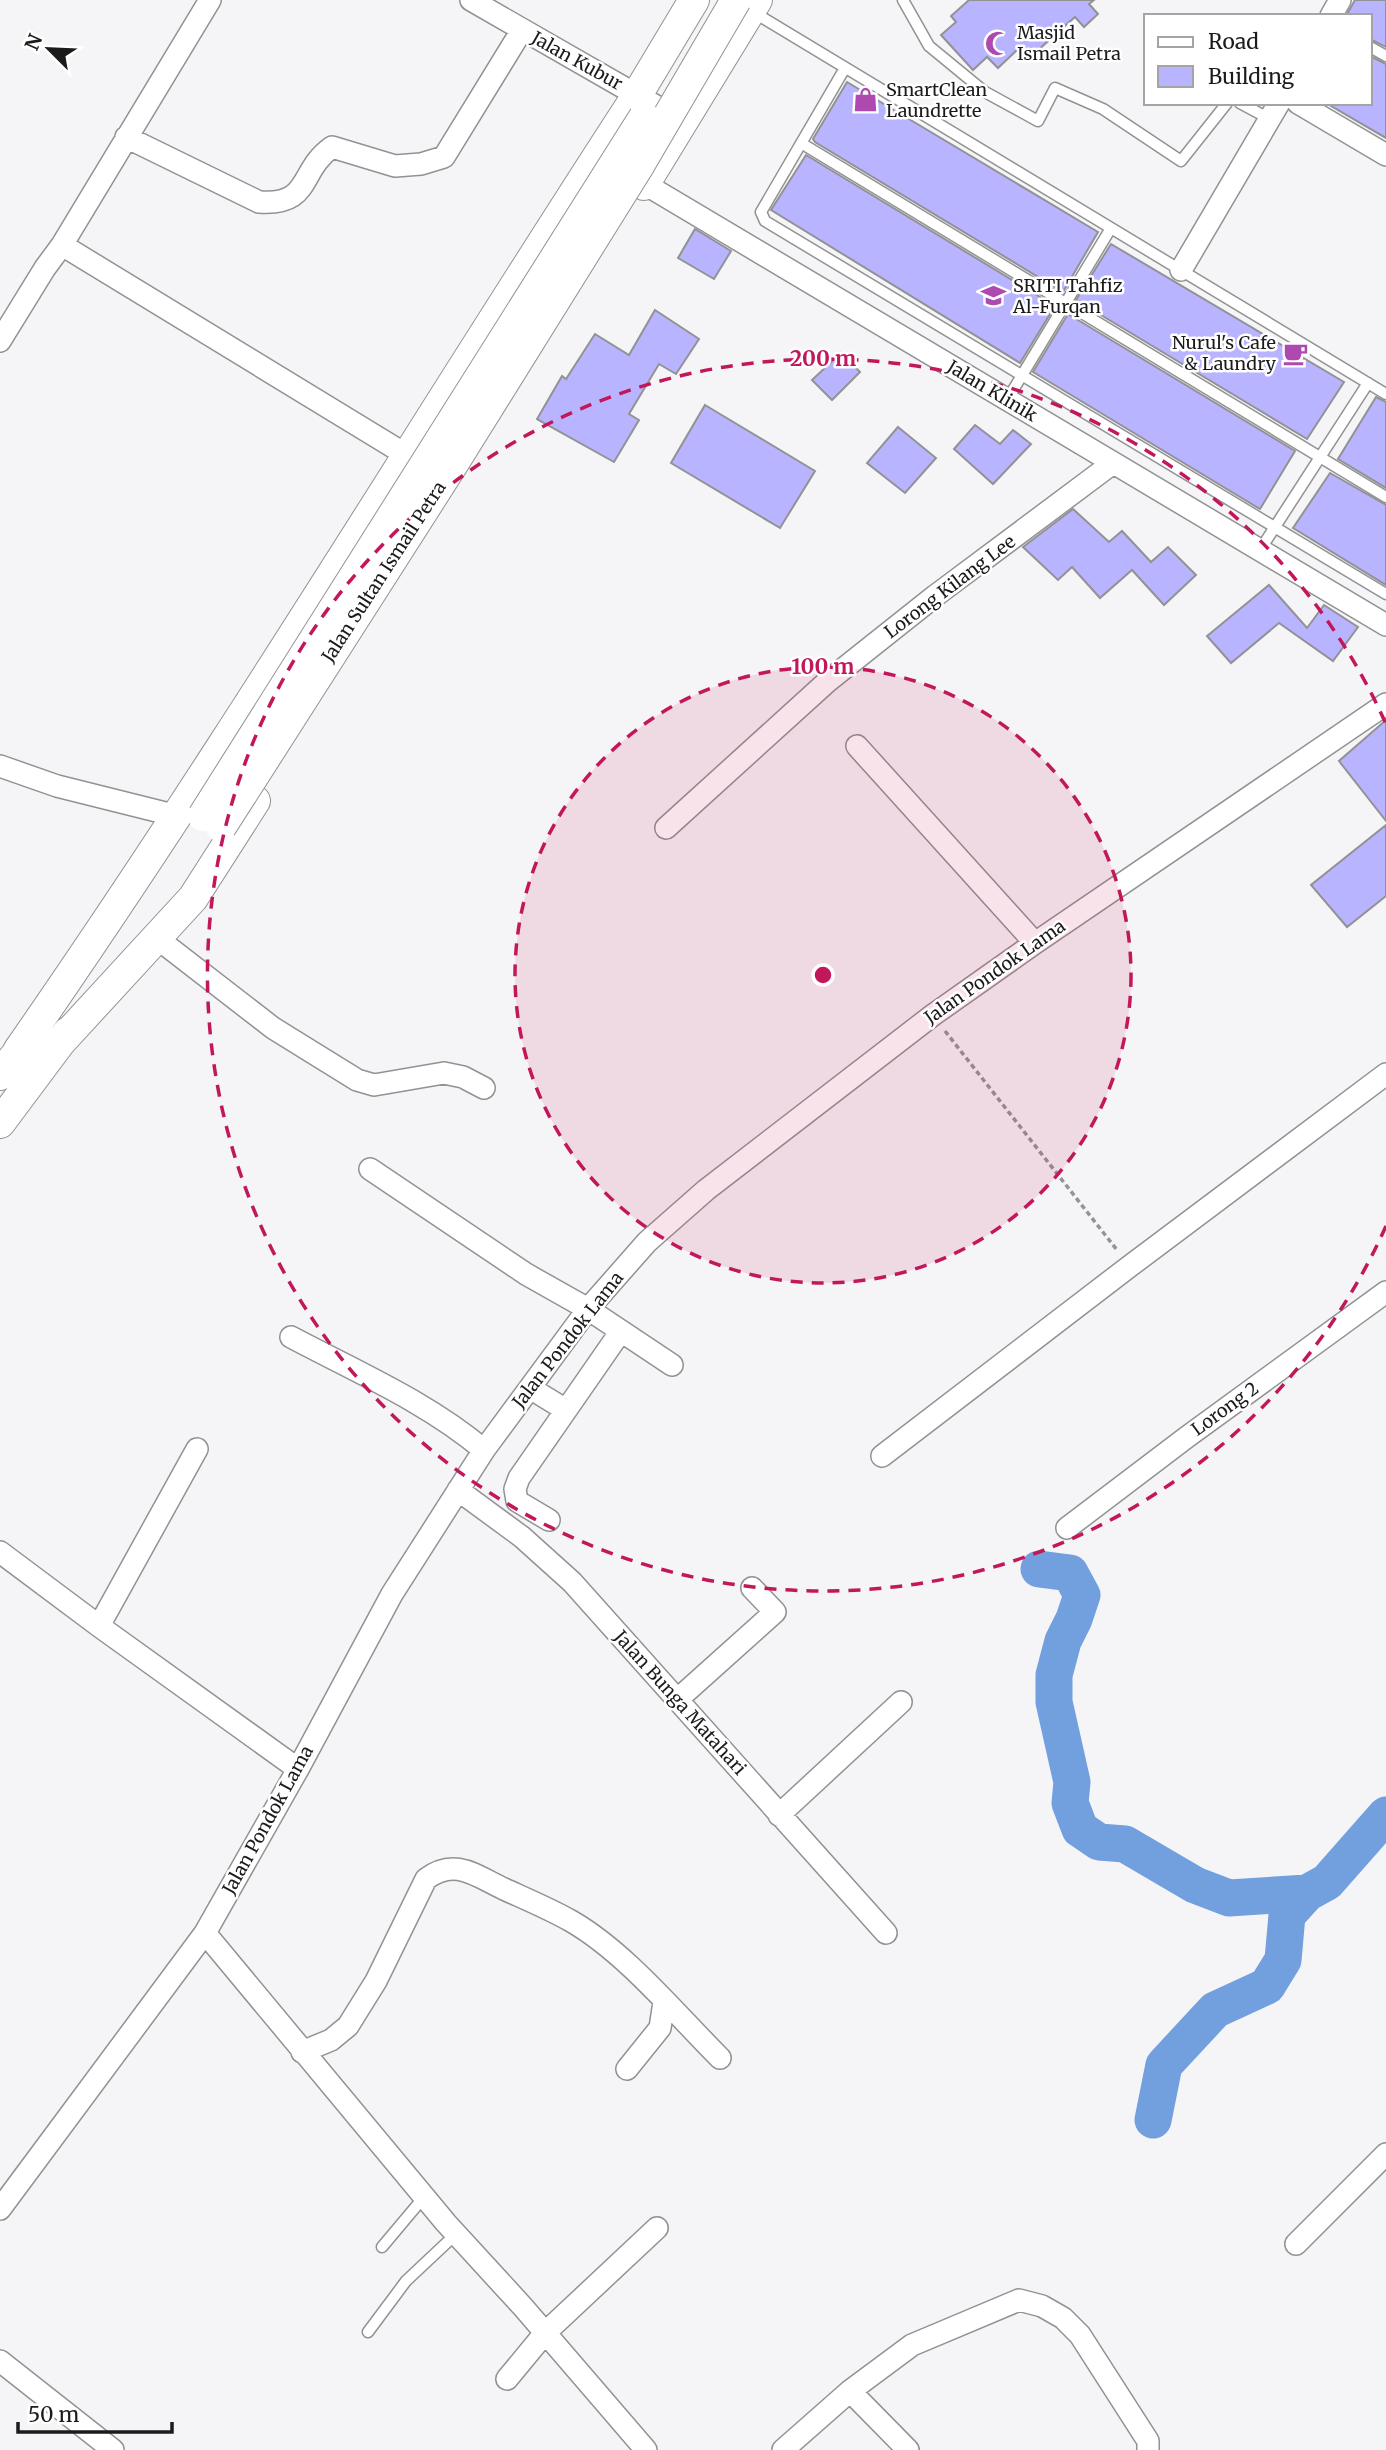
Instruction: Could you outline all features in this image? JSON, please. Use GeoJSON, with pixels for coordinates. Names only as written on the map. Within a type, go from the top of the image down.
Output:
{"type":"FeatureCollection","features":[{"type":"Feature","properties":{"kind":"main road"},"geometry":{"type":"LineString","coordinates":[[201,820],[408,456],[694,0]]}},
{"type":"Feature","properties":{"kind":"main road","name":"Jalan Sultan Ismail Petra"},"geometry":{"type":"LineString","coordinates":[[0,1123],[55,1048],[201,820],[616,162],[712,0]]}},
{"type":"Feature","properties":{"kind":"main road"},"geometry":{"type":"LineString","coordinates":[[55,1048],[193,898],[645,184],[748,4]]}},
{"type":"Feature","properties":{"kind":"main road","name":"Jalan Sultan Ismail Petra"},"geometry":{"type":"LineString","coordinates":[[0,1075],[138,910],[201,820],[485,413],[640,164],[748,4]]}},
{"type":"Feature","properties":{"kind":"street"},"geometry":{"type":"LineString","coordinates":[[0,341],[62,245],[210,0]]}},
{"type":"Feature","properties":{"kind":"street","name":"Jalan Kubur"},"geometry":{"type":"LineString","coordinates":[[471,0],[683,121]]}},
{"type":"Feature","properties":{"kind":"street"},"geometry":{"type":"LineString","coordinates":[[126,137],[259,202],[278,204],[291,199],[320,156],[332,147],[395,166],[421,164],[444,157],[522,30]]}},
{"type":"Feature","properties":{"kind":"street"},"geometry":{"type":"LineString","coordinates":[[1301,105],[1386,155]]}},
{"type":"Feature","properties":{"kind":"street"},"geometry":{"type":"LineString","coordinates":[[1181,270],[1274,111]]}},
{"type":"Feature","properties":{"kind":"street","name":"Jalan Klinik"},"geometry":{"type":"LineString","coordinates":[[598,156],[1386,625]]}},
{"type":"Feature","properties":{"kind":"street"},"geometry":{"type":"LineString","coordinates":[[62,245],[408,456]]}},
{"type":"Feature","properties":{"kind":"street","name":"Lorong Kilang Lee"},"geometry":{"type":"LineString","coordinates":[[666,828],[828,681],[935,596],[1113,463]]}},
{"type":"Feature","properties":{"kind":"street","name":"Jalan Pondok Lama"},"geometry":{"type":"LineString","coordinates":[[0,2209],[205,1933],[393,1594],[484,1450],[587,1309],[647,1242],[706,1189],[933,1015],[1386,704]]}},
{"type":"Feature","properties":{"kind":"street"},"geometry":{"type":"LineString","coordinates":[[857,746],[1035,943]]}},
{"type":"Feature","properties":{"kind":"street"},"geometry":{"type":"LineString","coordinates":[[0,766],[57,786],[201,820]]}},
{"type":"Feature","properties":{"kind":"street"},"geometry":{"type":"LineString","coordinates":[[158,939],[273,1028],[357,1080],[374,1085],[444,1073],[463,1077],[484,1088]]}},
{"type":"Feature","properties":{"kind":"street"},"geometry":{"type":"LineString","coordinates":[[883,1456],[1386,1074]]}},
{"type":"Feature","properties":{"kind":"street"},"geometry":{"type":"LineString","coordinates":[[370,1169],[533,1279],[587,1309],[672,1365]]}},
{"type":"Feature","properties":{"kind":"street","name":"Lorong 2"},"geometry":{"type":"LineString","coordinates":[[1067,1528],[1386,1292]]}},
{"type":"Feature","properties":{"kind":"street"},"geometry":{"type":"LineString","coordinates":[[549,1520],[517,1501],[514,1489],[621,1331]]}},
{"type":"Feature","properties":{"kind":"street"},"geometry":{"type":"LineString","coordinates":[[291,1337],[432,1412],[459,1429],[484,1450]]}},
{"type":"Feature","properties":{"kind":"street"},"geometry":{"type":"LineString","coordinates":[[530,1388],[566,1410]]}},
{"type":"Feature","properties":{"kind":"street"},"geometry":{"type":"LineString","coordinates":[[99,1626],[197,1449]]}},
{"type":"Feature","properties":{"kind":"street","name":"Jalan Bunga Matahari"},"geometry":{"type":"LineString","coordinates":[[458,1490],[522,1537],[572,1582],[886,1933]]}},
{"type":"Feature","properties":{"kind":"street"},"geometry":{"type":"LineString","coordinates":[[0,1552],[298,1769]]}},
{"type":"Feature","properties":{"kind":"street"},"geometry":{"type":"LineString","coordinates":[[678,1699],[775,1612],[752,1588]]}},
{"type":"Feature","properties":{"kind":"street"},"geometry":{"type":"LineString","coordinates":[[779,1815],[901,1702]]}},
{"type":"Feature","properties":{"kind":"street"},"geometry":{"type":"LineString","coordinates":[[302,2052],[331,2040],[348,2026],[376,1981],[426,1878],[436,1871],[458,1867],[572,1922],[611,1950],[720,2058]]}},
{"type":"Feature","properties":{"kind":"street"},"geometry":{"type":"LineString","coordinates":[[205,1933],[456,2234],[646,2450]]}},
{"type":"Feature","properties":{"kind":"street"},"geometry":{"type":"LineString","coordinates":[[627,2069],[660,2028],[664,2002]]}},
{"type":"Feature","properties":{"kind":"street"},"geometry":{"type":"LineString","coordinates":[[1296,2244],[1386,2154]]}},
{"type":"Feature","properties":{"kind":"street"},"geometry":{"type":"LineString","coordinates":[[507,2379],[545,2333],[657,2228]]}},
{"type":"Feature","properties":{"kind":"street"},"geometry":{"type":"LineString","coordinates":[[783,2450],[850,2391],[912,2345],[1019,2300],[1042,2306],[1063,2318],[1080,2335],[1148,2441],[1148,2450]]}},
{"type":"Feature","properties":{"kind":"street"},"geometry":{"type":"LineString","coordinates":[[0,2361],[113,2450]]}},
{"type":"Feature","properties":{"kind":"street"},"geometry":{"type":"LineString","coordinates":[[850,2391],[908,2450]]}},
{"type":"Feature","properties":{"kind":"lane"},"geometry":{"type":"LineString","coordinates":[[903,0],[929,47],[985,92],[1038,121],[1055,88],[1103,109],[1181,161],[1225,105]]}},
{"type":"Feature","properties":{"kind":"lane"},"geometry":{"type":"LineString","coordinates":[[748,4],[845,68],[1386,394]]}},
{"type":"Feature","properties":{"kind":"lane"},"geometry":{"type":"LineString","coordinates":[[845,68],[761,212],[765,221],[1386,594]]}},
{"type":"Feature","properties":{"kind":"lane"},"geometry":{"type":"LineString","coordinates":[[1248,105],[1274,111]]}},
{"type":"Feature","properties":{"kind":"lane"},"geometry":{"type":"LineString","coordinates":[[801,144],[1386,497]]}},
{"type":"Feature","properties":{"kind":"lane"},"geometry":{"type":"LineString","coordinates":[[1007,400],[1111,228]]}},
{"type":"Feature","properties":{"kind":"lane"},"geometry":{"type":"LineString","coordinates":[[1260,550],[1368,383]]}},
{"type":"Feature","properties":{"kind":"lane"},"geometry":{"type":"LineString","coordinates":[[382,2247],[425,2197]]}},
{"type":"Feature","properties":{"kind":"lane"},"geometry":{"type":"LineString","coordinates":[[368,2332],[406,2281],[456,2234]]}},
{"type":"Feature","properties":{"kind":"path"},"geometry":{"type":"LineString","coordinates":[[933,1015],[1130,1266]]}},
{"type":"Feature","properties":{"kind":"building","name":"Masjid Ismail Petra"},"geometry":{"type":"Polygon","coordinates":[[[969,0],[1094,0],[1089,4],[1098,14],[1084,27],[1075,17],[1027,60],[1017,50],[998,68],[987,57],[973,70],[941,35],[956,22],[951,16],[969,0]]]}},
{"type":"Feature","properties":{"kind":"building"},"geometry":{"type":"Polygon","coordinates":[[[1355,0],[1386,0],[1386,47],[1372,40],[1372,14],[1347,14],[1355,0]]]}},
{"type":"Feature","properties":{"kind":"building"},"geometry":{"type":"Polygon","coordinates":[[[1372,57],[1386,64],[1386,138],[1329,105],[1372,105],[1372,57]]]}},
{"type":"Feature","properties":{"kind":"building"},"geometry":{"type":"Polygon","coordinates":[[[847,82],[1098,232],[1063,292],[815,142],[813,139],[847,82]]]}},
{"type":"Feature","properties":{"kind":"building"},"geometry":{"type":"Polygon","coordinates":[[[806,155],[1055,306],[1020,363],[771,210],[806,155]]]}},
{"type":"Feature","properties":{"kind":"building"},"geometry":{"type":"Polygon","coordinates":[[[695,229],[731,251],[714,279],[678,258],[695,229]]]}},
{"type":"Feature","properties":{"kind":"building"},"geometry":{"type":"Polygon","coordinates":[[[1111,244],[1344,382],[1307,439],[1076,300],[1111,244]]]}},
{"type":"Feature","properties":{"kind":"building"},"geometry":{"type":"Polygon","coordinates":[[[655,310],[699,339],[676,374],[659,364],[629,414],[639,420],[614,462],[537,419],[562,376],[566,379],[595,334],[629,355],[655,310]]]}},
{"type":"Feature","properties":{"kind":"building"},"geometry":{"type":"Polygon","coordinates":[[[1068,314],[1295,451],[1260,509],[1033,372],[1068,314]]]}},
{"type":"Feature","properties":{"kind":"building"},"geometry":{"type":"Polygon","coordinates":[[[841,353],[860,372],[832,400],[812,380],[841,353]]]}},
{"type":"Feature","properties":{"kind":"building"},"geometry":{"type":"Polygon","coordinates":[[[1376,397],[1386,402],[1386,488],[1338,459],[1376,397]]]}},
{"type":"Feature","properties":{"kind":"building"},"geometry":{"type":"Polygon","coordinates":[[[705,405],[815,471],[780,528],[671,463],[705,405]]]}},
{"type":"Feature","properties":{"kind":"building"},"geometry":{"type":"Polygon","coordinates":[[[975,425],[1000,444],[1013,430],[1031,444],[993,484],[954,449],[975,425]]]}},
{"type":"Feature","properties":{"kind":"building"},"geometry":{"type":"Polygon","coordinates":[[[898,427],[936,458],[905,493],[867,463],[898,427]]]}},
{"type":"Feature","properties":{"kind":"building"},"geometry":{"type":"Polygon","coordinates":[[[1330,473],[1386,505],[1386,585],[1293,528],[1330,473]]]}},
{"type":"Feature","properties":{"kind":"building"},"geometry":{"type":"Polygon","coordinates":[[[1073,509],[1109,542],[1122,531],[1151,562],[1168,547],[1196,575],[1164,605],[1132,570],[1100,598],[1072,567],[1058,580],[1023,547],[1073,509]]]}},
{"type":"Feature","properties":{"kind":"building"},"geometry":{"type":"Polygon","coordinates":[[[1269,585],[1307,628],[1324,605],[1358,627],[1333,661],[1279,623],[1231,663],[1207,636],[1269,585]]]}},
{"type":"Feature","properties":{"kind":"building"},"geometry":{"type":"Polygon","coordinates":[[[1386,720],[1386,821],[1339,761],[1386,720]]]}},
{"type":"Feature","properties":{"kind":"building"},"geometry":{"type":"Polygon","coordinates":[[[1386,825],[1386,896],[1347,927],[1311,885],[1386,825]]]}},
{"type":"Feature","properties":{"kind":"waterway"},"geometry":{"type":"LineString","coordinates":[[1039,1569],[1070,1573],[1082,1595],[1063,1641],[1054,1675],[1054,1702],[1072,1782],[1070,1803],[1080,1829],[1099,1842],[1125,1844],[1195,1885],[1229,1898],[1307,1893]]}},
{"type":"Feature","properties":{"kind":"waterway"},"geometry":{"type":"LineString","coordinates":[[1153,2120],[1164,2065],[1215,2010],[1267,1986],[1283,1960],[1287,1915],[1307,1893],[1327,1882],[1386,1815]]}},
{"type":"Feature","properties":{"kind":"place","name":"Masjid Ismail Petra"},"geometry":{"type":"Point","coordinates":[997,43]}},
{"type":"Feature","properties":{"kind":"place","name":"SmartClean Laundrette"},"geometry":{"type":"Point","coordinates":[866,100]}},
{"type":"Feature","properties":{"kind":"place","name":"SRITI Tahfiz Al-Furqan"},"geometry":{"type":"Point","coordinates":[993,296]}},
{"type":"Feature","properties":{"kind":"place","name":"Nurul's Cafe & Laundry"},"geometry":{"type":"Point","coordinates":[1296,353]}}]}
